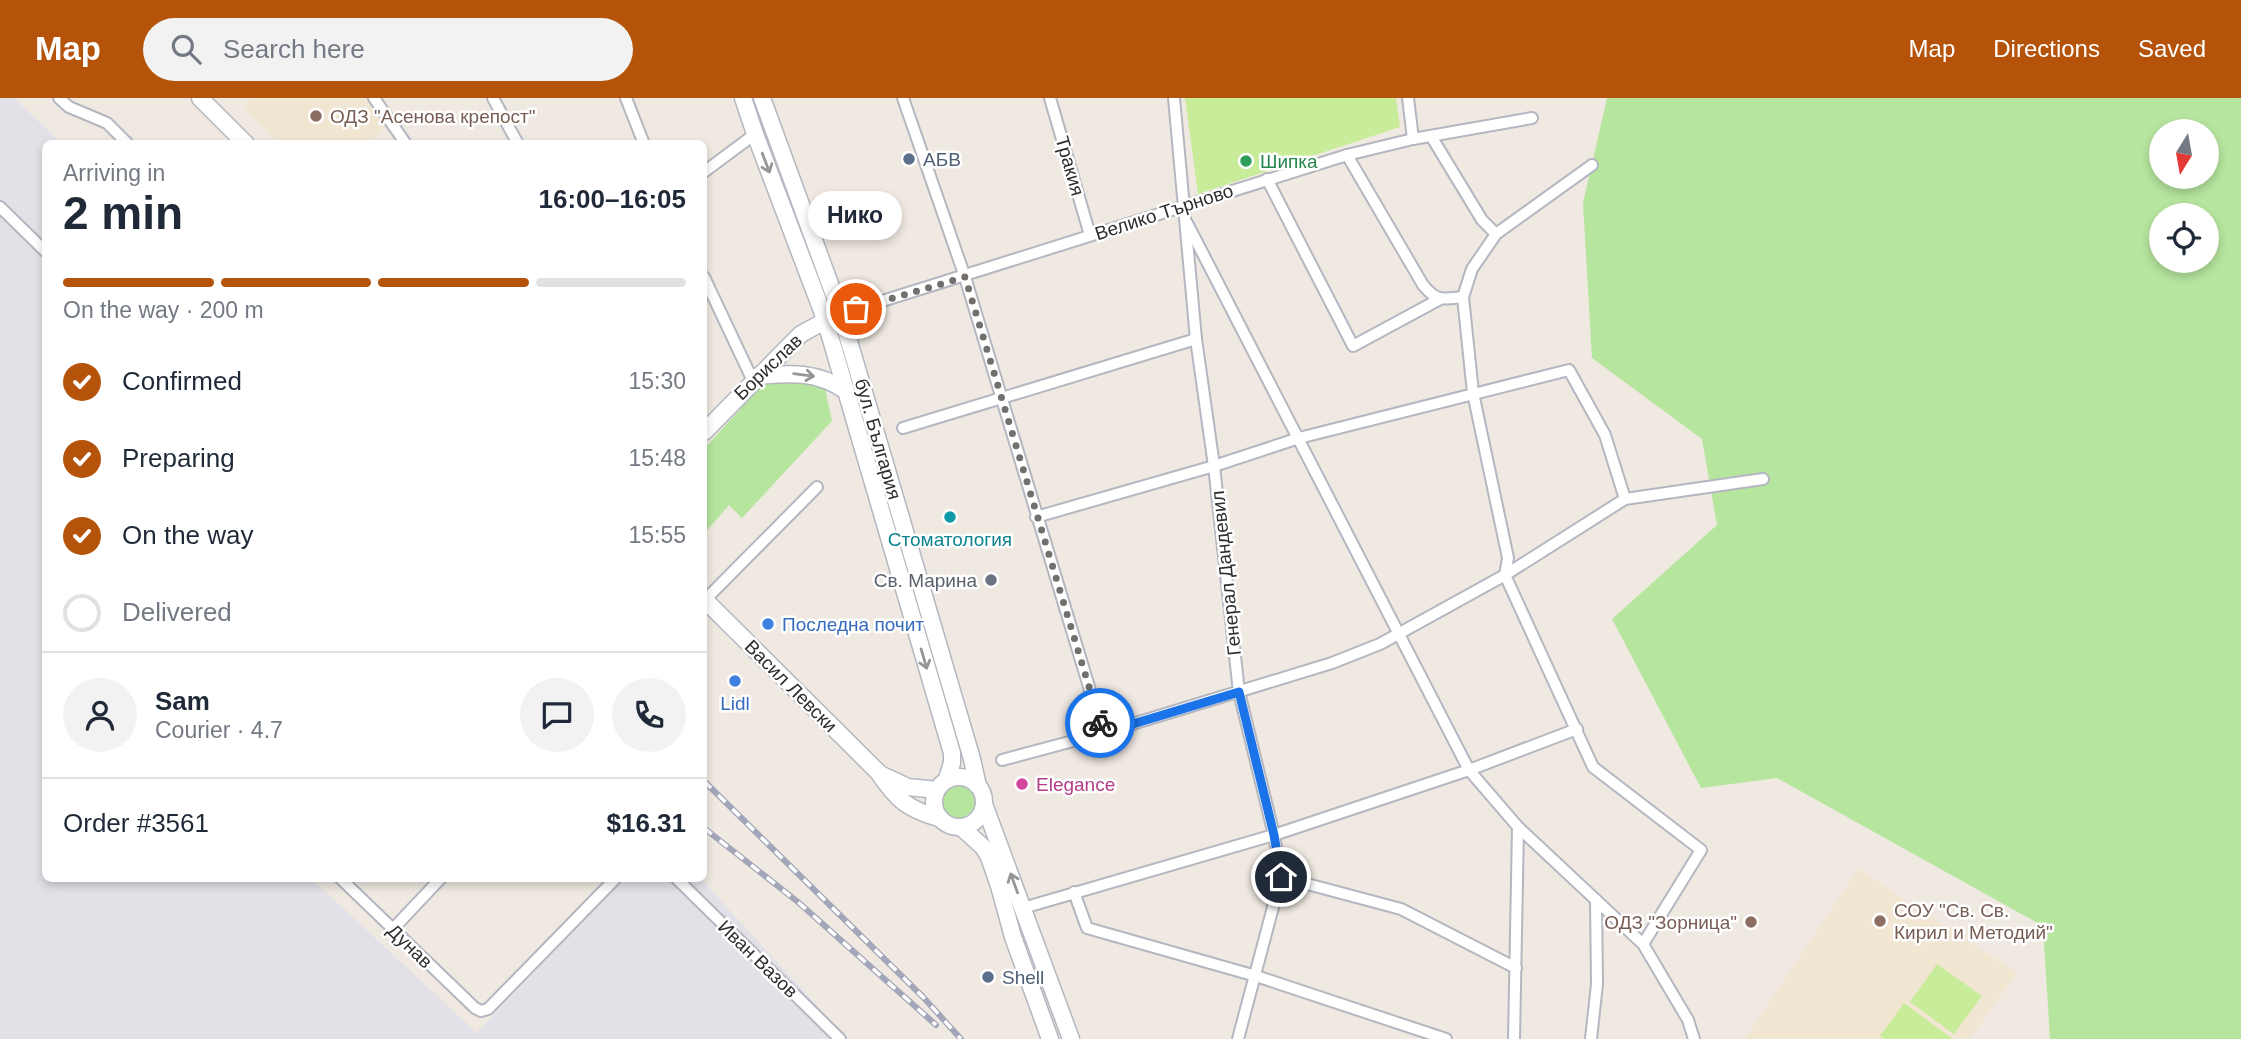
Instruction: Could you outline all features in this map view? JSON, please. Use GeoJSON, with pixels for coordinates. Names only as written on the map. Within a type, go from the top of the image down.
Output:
{"type":"FeatureCollection","features":[{"type":"Feature","properties":{"kind":"main road"},"geometry":{"type":"LineString","coordinates":[[200,98],[242,140]]}},
{"type":"Feature","properties":{"kind":"main road","name":"бул. България"},"geometry":{"type":"LineString","coordinates":[[743,98],[825,319],[952,753],[952,763],[942,785]]}},
{"type":"Feature","properties":{"kind":"main road","name":"бул. България"},"geometry":{"type":"LineString","coordinates":[[762,98],[841,314],[969,747],[978,786]]}},
{"type":"Feature","properties":{"kind":"main road","name":"Борислав"},"geometry":{"type":"LineString","coordinates":[[707,429],[801,334],[825,319],[841,314]]}},
{"type":"Feature","properties":{"kind":"main road"},"geometry":{"type":"LineString","coordinates":[[755,378],[806,374],[832,381],[846,391]]}},
{"type":"Feature","properties":{"kind":"main road","name":"Васил Левски"},"geometry":{"type":"LineString","coordinates":[[707,602],[878,772],[893,794],[921,813],[939,818]]}},
{"type":"Feature","properties":{"kind":"main road","name":"Васил Левски"},"geometry":{"type":"LineString","coordinates":[[878,772],[908,787],[942,785]]}},
{"type":"Feature","properties":{"kind":"main road"},"geometry":{"type":"LineString","coordinates":[[984,804],[976,820],[961,827],[953,827],[939,818],[934,804],[942,785],[954,777],[966,778],[978,786],[1071,1039]]}},
{"type":"Feature","properties":{"kind":"main road"},"geometry":{"type":"LineString","coordinates":[[961,827],[983,847],[989,857],[1013,937],[1050,1039]]}},
{"type":"Feature","properties":{"kind":"street"},"geometry":{"type":"LineString","coordinates":[[60,98],[69,107],[107,123],[124,140]]}},
{"type":"Feature","properties":{"kind":"street"},"geometry":{"type":"LineString","coordinates":[[374,98],[404,140]]}},
{"type":"Feature","properties":{"kind":"street"},"geometry":{"type":"LineString","coordinates":[[494,98],[516,140]]}},
{"type":"Feature","properties":{"kind":"street"},"geometry":{"type":"LineString","coordinates":[[626,98],[642,140]]}},
{"type":"Feature","properties":{"kind":"street"},"geometry":{"type":"LineString","coordinates":[[903,98],[965,277],[1103,733]]}},
{"type":"Feature","properties":{"kind":"street","name":"Тракия"},"geometry":{"type":"LineString","coordinates":[[1050,98],[1090,235]]}},
{"type":"Feature","properties":{"kind":"street","name":"Генерал Дандевил"},"geometry":{"type":"LineString","coordinates":[[1174,98],[1196,339],[1214,466],[1239,692],[1274,835],[1281,877],[1238,1039]]}},
{"type":"Feature","properties":{"kind":"street"},"geometry":{"type":"LineString","coordinates":[[1408,98],[1413,139]]}},
{"type":"Feature","properties":{"kind":"street","name":"Велико Търново"},"geometry":{"type":"LineString","coordinates":[[841,314],[1347,155],[1431,135],[1532,118]]}},
{"type":"Feature","properties":{"kind":"street"},"geometry":{"type":"LineString","coordinates":[[707,170],[755,134]]}},
{"type":"Feature","properties":{"kind":"street"},"geometry":{"type":"LineString","coordinates":[[1431,135],[1482,220],[1496,234]]}},
{"type":"Feature","properties":{"kind":"street"},"geometry":{"type":"LineString","coordinates":[[1347,155],[1423,285],[1433,296],[1440,299]]}},
{"type":"Feature","properties":{"kind":"street"},"geometry":{"type":"LineString","coordinates":[[1592,165],[1496,234],[1472,269],[1463,297],[1473,393],[1508,558],[1505,575],[1593,766],[1701,850],[1643,944]]}},
{"type":"Feature","properties":{"kind":"street"},"geometry":{"type":"LineString","coordinates":[[1267,178],[1353,346],[1440,299],[1463,297]]}},
{"type":"Feature","properties":{"kind":"street"},"geometry":{"type":"LineString","coordinates":[[0,208],[42,248]]}},
{"type":"Feature","properties":{"kind":"street"},"geometry":{"type":"LineString","coordinates":[[1187,223],[1469,770],[1518,827],[1643,944],[1688,1020],[1694,1039]]}},
{"type":"Feature","properties":{"kind":"street"},"geometry":{"type":"LineString","coordinates":[[1193,290],[1201,281],[1209,279],[1220,287]]}},
{"type":"Feature","properties":{"kind":"street"},"geometry":{"type":"LineString","coordinates":[[707,283],[755,378]]}},
{"type":"Feature","properties":{"kind":"street"},"geometry":{"type":"LineString","coordinates":[[903,428],[1196,339]]}},
{"type":"Feature","properties":{"kind":"street"},"geometry":{"type":"LineString","coordinates":[[1037,517],[1214,466],[1299,438],[1569,370],[1605,435],[1625,499]]}},
{"type":"Feature","properties":{"kind":"street"},"geometry":{"type":"LineString","coordinates":[[1002,760],[1239,692],[1332,663],[1380,644],[1505,575],[1625,499],[1763,479]]}},
{"type":"Feature","properties":{"kind":"street"},"geometry":{"type":"LineString","coordinates":[[707,596],[817,487]]}},
{"type":"Feature","properties":{"kind":"street"},"geometry":{"type":"LineString","coordinates":[[1023,908],[1274,835],[1469,770],[1577,729]]}},
{"type":"Feature","properties":{"kind":"street"},"geometry":{"type":"LineString","coordinates":[[1514,1039],[1518,827]]}},
{"type":"Feature","properties":{"kind":"street"},"geometry":{"type":"LineString","coordinates":[[1281,877],[1401,909],[1516,968]]}},
{"type":"Feature","properties":{"kind":"street","name":"Дунав"},"geometry":{"type":"LineString","coordinates":[[344,882],[481,1011],[488,1009],[612,882]]}},
{"type":"Feature","properties":{"kind":"street"},"geometry":{"type":"LineString","coordinates":[[393,929],[437,882]]}},
{"type":"Feature","properties":{"kind":"street","name":"Иван Вазов"},"geometry":{"type":"LineString","coordinates":[[680,882],[840,1039]]}},
{"type":"Feature","properties":{"kind":"street"},"geometry":{"type":"LineString","coordinates":[[1074,892],[1087,928],[1256,976],[1446,1039]]}},
{"type":"Feature","properties":{"kind":"street"},"geometry":{"type":"LineString","coordinates":[[1591,1039],[1597,984],[1596,900]]}},
{"type":"Feature","properties":{"kind":"shaded area"},"geometry":{"type":"Polygon","coordinates":[[[0,98],[14,98],[58,140],[42,140],[42,882],[315,882],[477,1033],[619,882],[704,882],[848,1039],[0,1039],[0,98]]]}},
{"type":"Feature","properties":{"kind":"shaded area","name":"ОДЗ \"Асенова крепост\""},"geometry":{"type":"Polygon","coordinates":[[[252,98],[365,98],[386,125],[372,140],[275,140],[244,107],[252,98]]]}},
{"type":"Feature","properties":{"kind":"shaded area","name":"СОУ \"Св. Св. Кирил и Методий\""},"geometry":{"type":"Polygon","coordinates":[[[1858,869],[2017,973],[1970,1039],[1745,1039],[1858,869]]]}},
{"type":"Feature","properties":{"kind":"green space","name":"Шипка"},"geometry":{"type":"Polygon","coordinates":[[[1185,98],[1396,98],[1400,127],[1198,194],[1185,98]]]}},
{"type":"Feature","properties":{"kind":"green space"},"geometry":{"type":"Polygon","coordinates":[[[1607,98],[2241,98],[2241,1039],[2050,1039],[2043,926],[1777,778],[1701,788],[1612,619],[1717,525],[1702,439],[1592,358],[1583,203],[1607,98]]]}},
{"type":"Feature","properties":{"kind":"green space"},"geometry":{"type":"Polygon","coordinates":[[[793,382],[825,388],[832,421],[742,518],[729,505],[707,531],[707,446],[764,383],[793,382]]]}},
{"type":"Feature","properties":{"kind":"green space"},"geometry":{"type":"Polygon","coordinates":[[[958,784],[970,789],[975,801],[970,813],[958,818],[946,813],[941,801],[946,789],[958,784]]]}},
{"type":"Feature","properties":{"kind":"green space"},"geometry":{"type":"Polygon","coordinates":[[[1937,964],[1982,996],[1954,1034],[1910,1002],[1937,964]]]}},
{"type":"Feature","properties":{"kind":"green space"},"geometry":{"type":"Polygon","coordinates":[[[1904,1003],[1953,1039],[1885,1039],[1880,1036],[1904,1003]]]}},
{"type":"Feature","properties":{"kind":"railway"},"geometry":{"type":"LineString","coordinates":[[707,784],[923,997],[961,1039]]}},
{"type":"Feature","properties":{"kind":"railway"},"geometry":{"type":"LineString","coordinates":[[707,830],[798,902],[936,1025]]}},
{"type":"Feature","properties":{"kind":"way so far"},"geometry":{"type":"LineString","coordinates":[[856,309],[965,277],[1100,723]]}},
{"type":"Feature","properties":{"kind":"place","name":"ОДЗ \"Асенова крепост\""},"geometry":{"type":"Point","coordinates":[316,116]}},
{"type":"Feature","properties":{"kind":"place","name":"АБВ"},"geometry":{"type":"Point","coordinates":[909,159]}},
{"type":"Feature","properties":{"kind":"place","name":"Шипка"},"geometry":{"type":"Point","coordinates":[1246,161]}},
{"type":"Feature","properties":{"kind":"place","name":"Нико"},"geometry":{"type":"Point","coordinates":[856,309]}},
{"type":"Feature","properties":{"kind":"place","name":"Стоматология"},"geometry":{"type":"Point","coordinates":[950,517]}},
{"type":"Feature","properties":{"kind":"place","name":"Св. Марина"},"geometry":{"type":"Point","coordinates":[991,580]}},
{"type":"Feature","properties":{"kind":"place","name":"Последна почит"},"geometry":{"type":"Point","coordinates":[768,624]}},
{"type":"Feature","properties":{"kind":"place","name":"Lidl"},"geometry":{"type":"Point","coordinates":[735,681]}},
{"type":"Feature","properties":{"kind":"place","name":"Elegance"},"geometry":{"type":"Point","coordinates":[1022,784]}},
{"type":"Feature","properties":{"kind":"place","name":"СОУ \"Св. Св. Кирил и Методий\""},"geometry":{"type":"Point","coordinates":[1880,921]}},
{"type":"Feature","properties":{"kind":"place","name":"ОДЗ \"Зорница\""},"geometry":{"type":"Point","coordinates":[1751,922]}},
{"type":"Feature","properties":{"kind":"place","name":"Shell"},"geometry":{"type":"Point","coordinates":[988,977]}},
{"type":"Feature","properties":{"kind":"route"},"geometry":{"type":"LineString","coordinates":[[1100,723],[1103,733],[1239,692],[1274,835],[1281,877]]}}]}
